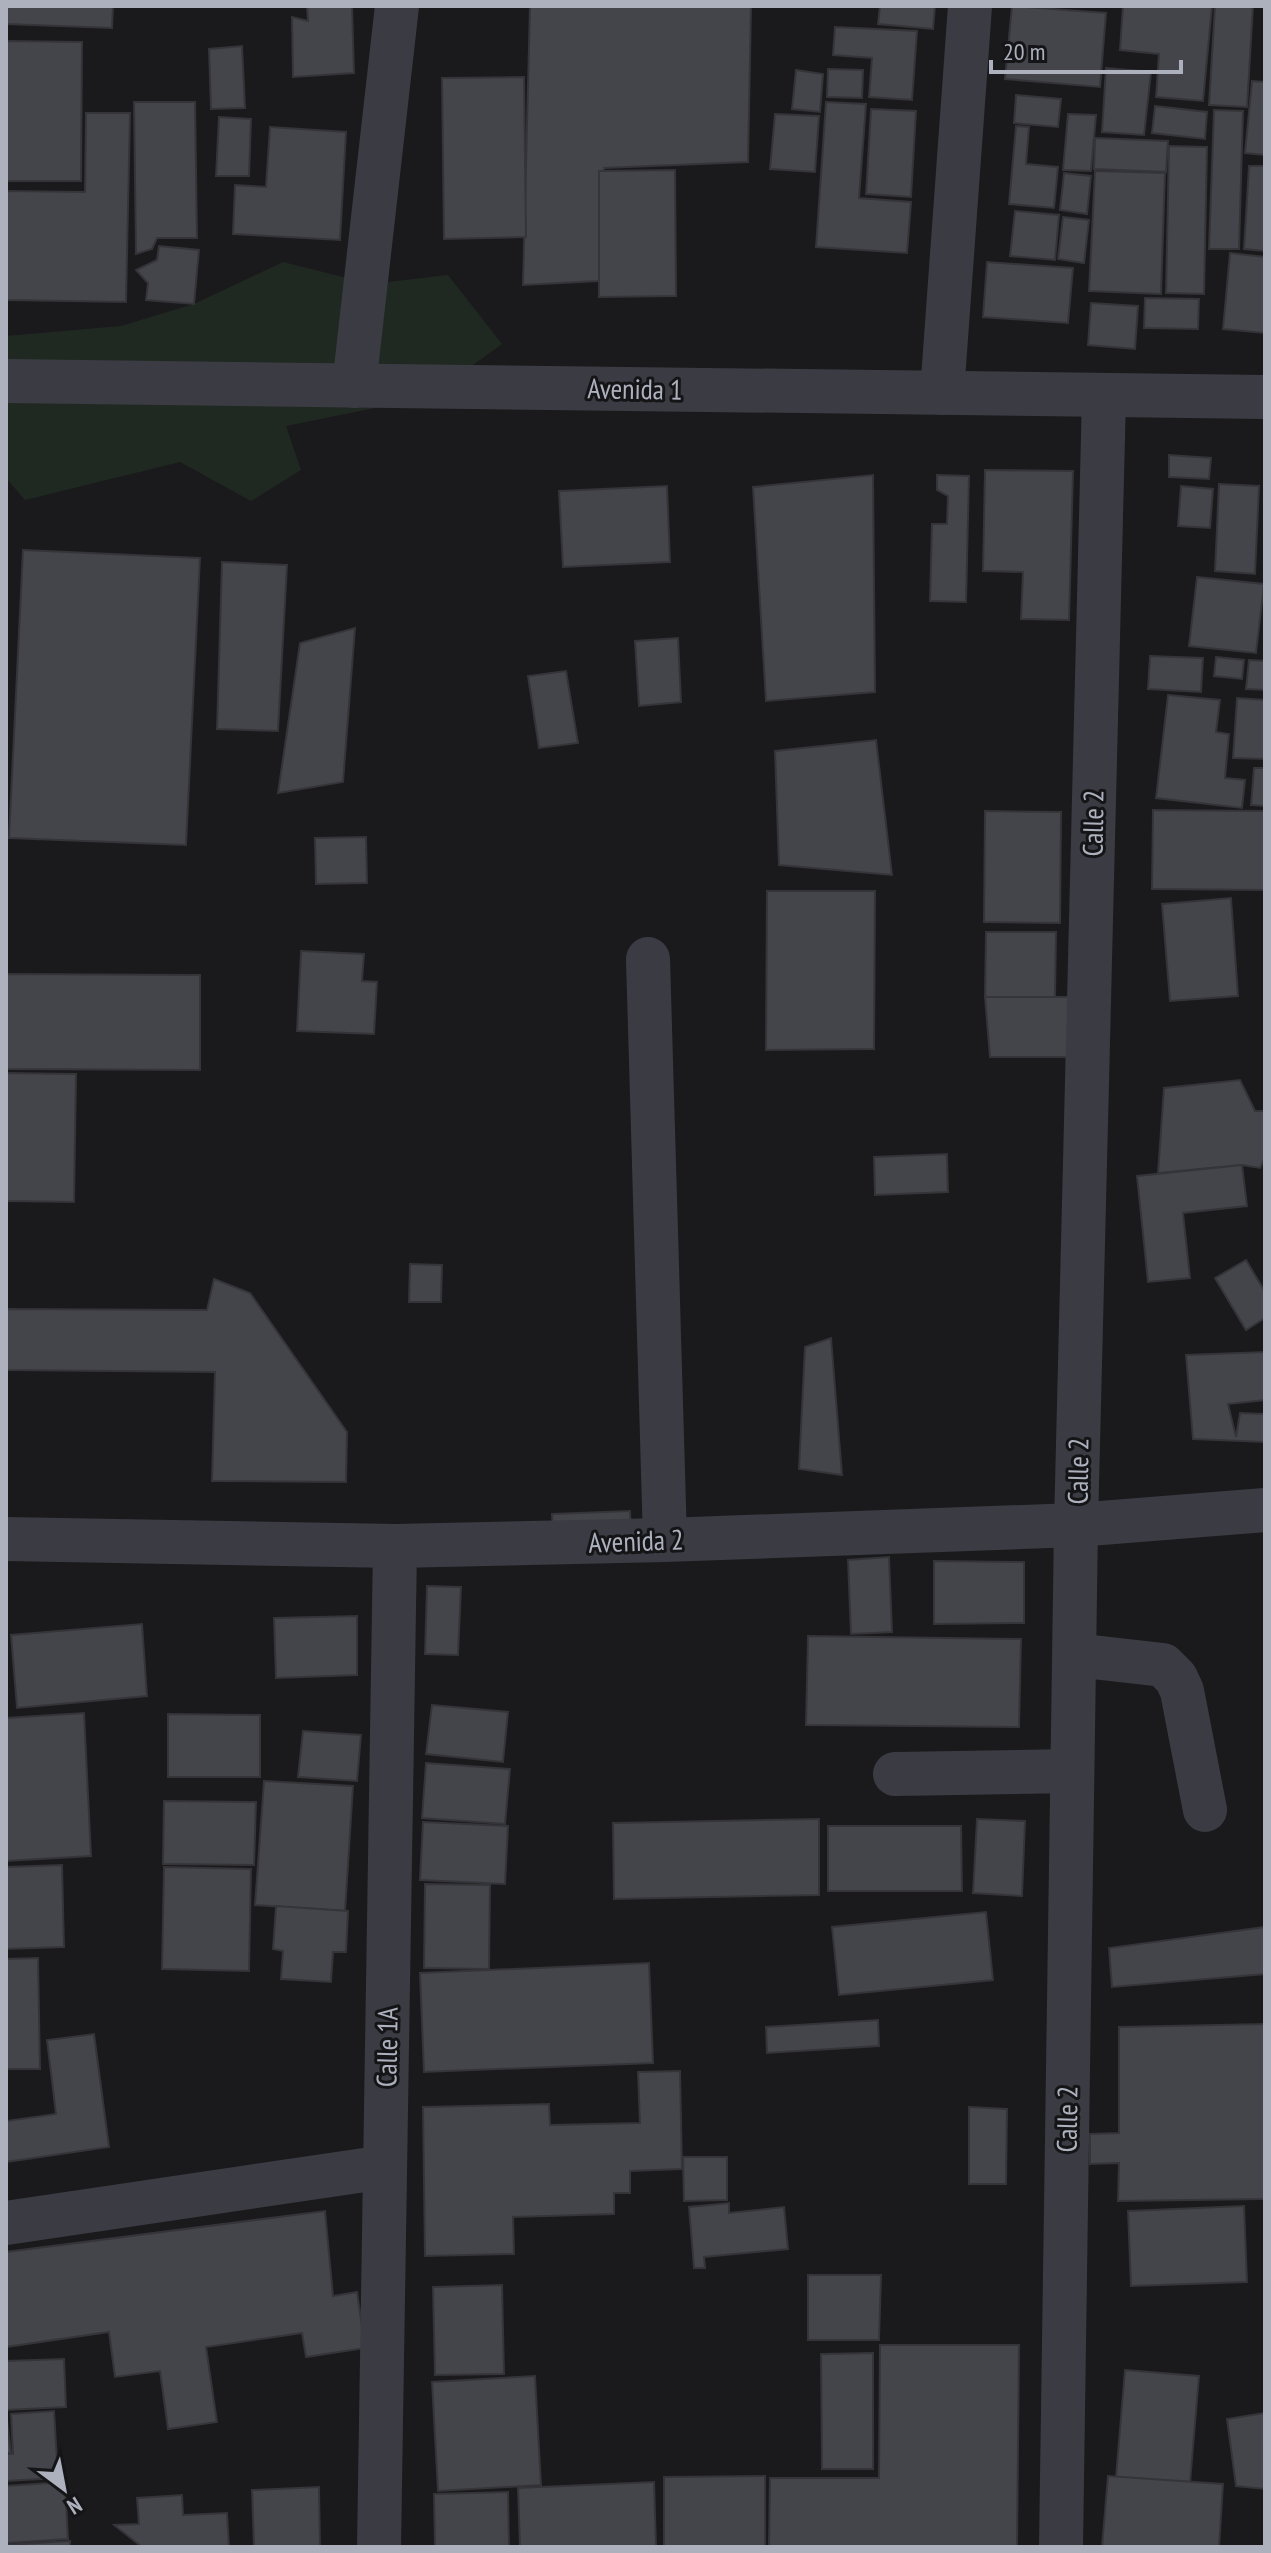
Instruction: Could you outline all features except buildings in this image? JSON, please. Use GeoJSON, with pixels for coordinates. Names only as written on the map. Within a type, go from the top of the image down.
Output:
{"type":"FeatureCollection","features":[{"type":"Feature","properties":{"kind":"street"},"geometry":{"type":"LineString","coordinates":[[354,386],[397,6]]}},
{"type":"Feature","properties":{"kind":"street"},"geometry":{"type":"LineString","coordinates":[[942,393],[970,6]]}},
{"type":"Feature","properties":{"kind":"street","name":"Avenida 1"},"geometry":{"type":"LineString","coordinates":[[6,381],[1265,397]]}},
{"type":"Feature","properties":{"kind":"street","name":"Calle 2"},"geometry":{"type":"LineString","coordinates":[[1061,2547],[1076,1525],[1104,396]]}},
{"type":"Feature","properties":{"kind":"street"},"geometry":{"type":"LineString","coordinates":[[648,959],[665,1540]]}},
{"type":"Feature","properties":{"kind":"street","name":"Avenida 2"},"geometry":{"type":"LineString","coordinates":[[6,1539],[395,1546],[665,1540],[1076,1525],[1265,1510]]}},
{"type":"Feature","properties":{"kind":"street","name":"Calle 1A"},"geometry":{"type":"LineString","coordinates":[[379,2547],[395,1546]]}},
{"type":"Feature","properties":{"kind":"street"},"geometry":{"type":"LineString","coordinates":[[1075,1655],[1163,1665],[1176,1678],[1182,1691],[1205,1810]]}},
{"type":"Feature","properties":{"kind":"street"},"geometry":{"type":"LineString","coordinates":[[895,1774],[1072,1771]]}},
{"type":"Feature","properties":{"kind":"street"},"geometry":{"type":"LineString","coordinates":[[6,2223],[385,2167]]}},
{"type":"Feature","properties":{"kind":"shaded area"},"geometry":{"type":"Polygon","coordinates":[[[283,262],[371,284],[448,275],[502,344],[429,397],[286,426],[301,470],[251,501],[180,462],[25,500],[6,478],[6,336],[121,326],[194,304],[283,262]]]}}]}
